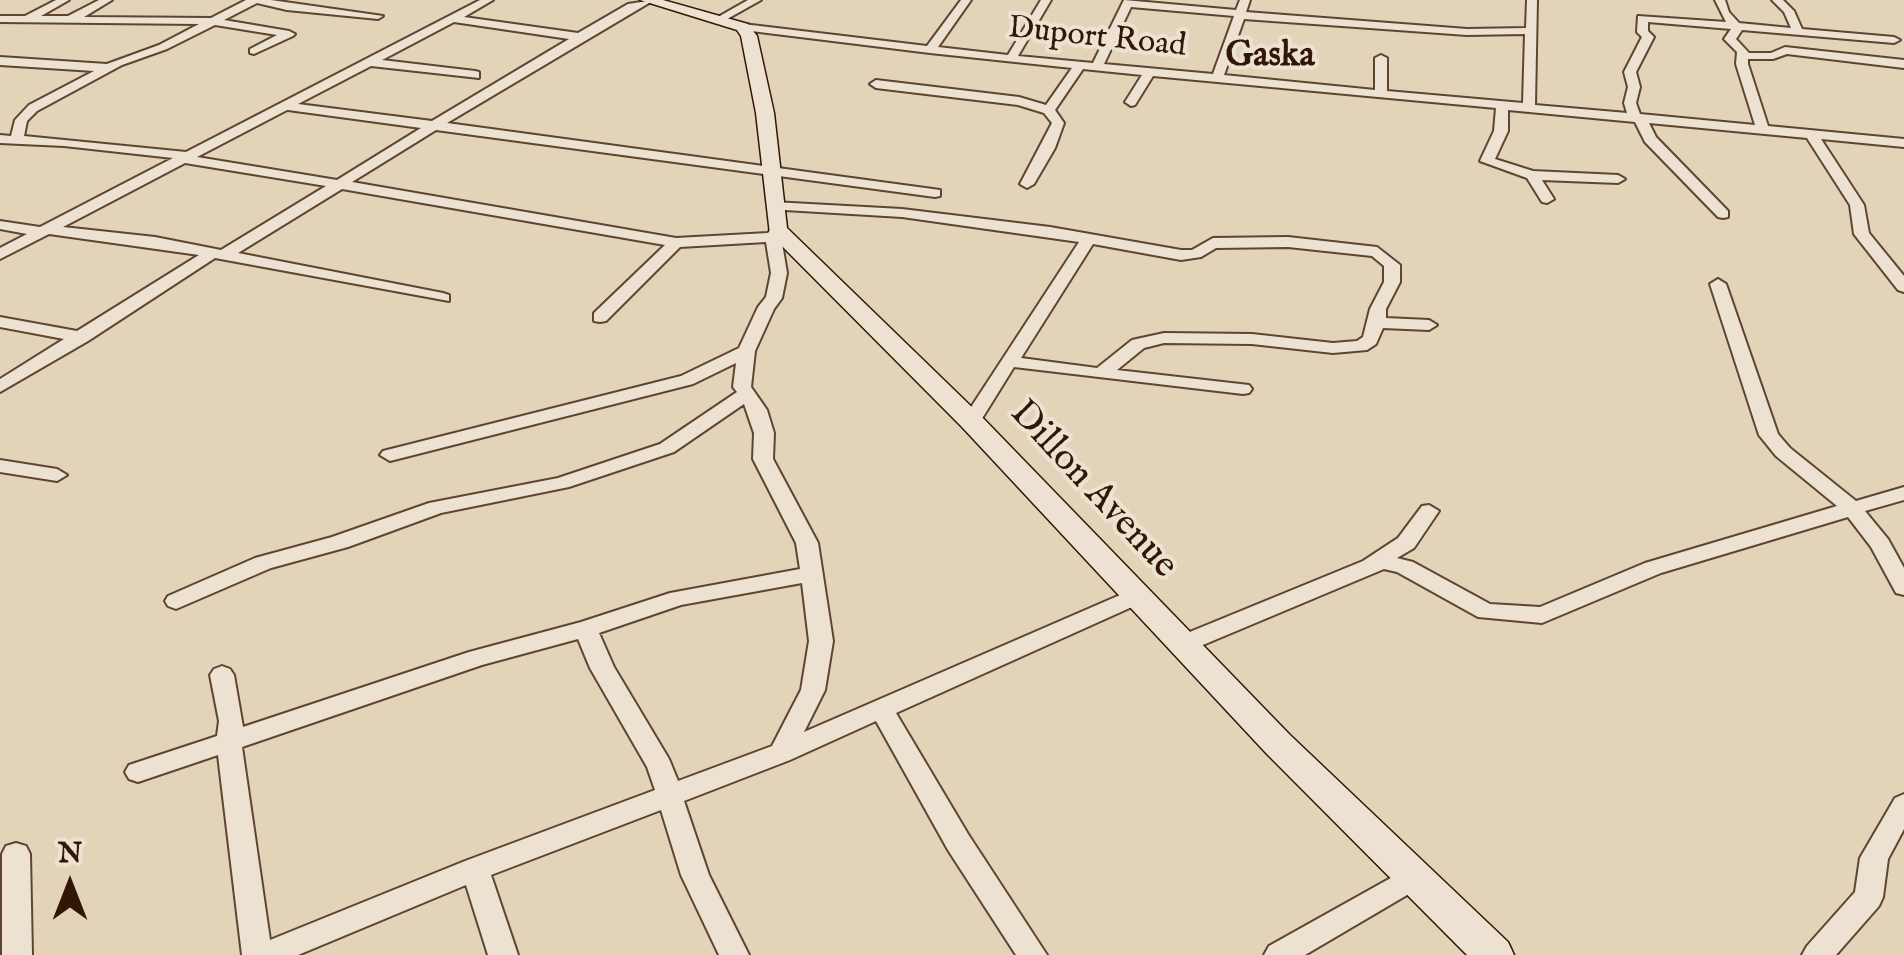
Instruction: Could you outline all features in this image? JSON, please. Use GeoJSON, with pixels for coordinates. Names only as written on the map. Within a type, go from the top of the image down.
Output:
{"type":"FeatureCollection","features":[{"type":"Feature","properties":{"kind":"street"},"geometry":{"type":"LineString","coordinates":[[27,20],[64,0]]}},
{"type":"Feature","properties":{"kind":"street"},"geometry":{"type":"LineString","coordinates":[[66,22],[107,0]]}},
{"type":"Feature","properties":{"kind":"street"},"geometry":{"type":"LineString","coordinates":[[0,154],[32,108],[108,68],[163,47],[256,0],[378,16]]}},
{"type":"Feature","properties":{"kind":"street"},"geometry":{"type":"LineString","coordinates":[[0,254],[488,0]]}},
{"type":"Feature","properties":{"kind":"street"},"geometry":{"type":"LineString","coordinates":[[0,387],[580,37],[648,0]]}},
{"type":"Feature","properties":{"kind":"street","name":"Duport Road"},"geometry":{"type":"LineString","coordinates":[[648,0],[729,24],[930,50],[1904,143]]}},
{"type":"Feature","properties":{"kind":"street"},"geometry":{"type":"LineString","coordinates":[[756,0],[729,24],[752,43],[757,64],[772,174],[779,274],[774,298],[746,351],[745,395],[758,410],[764,433],[762,459],[808,542],[820,622],[818,674],[781,753]]}},
{"type":"Feature","properties":{"kind":"street"},"geometry":{"type":"LineString","coordinates":[[930,50],[966,0]]}},
{"type":"Feature","properties":{"kind":"street"},"geometry":{"type":"LineString","coordinates":[[1011,58],[1046,0]]}},
{"type":"Feature","properties":{"kind":"street"},"geometry":{"type":"LineString","coordinates":[[1217,78],[1246,0]]}},
{"type":"Feature","properties":{"kind":"street"},"geometry":{"type":"LineString","coordinates":[[1529,108],[1532,0]]}},
{"type":"Feature","properties":{"kind":"street"},"geometry":{"type":"LineString","coordinates":[[1720,0],[1722,11],[1735,28]]}},
{"type":"Feature","properties":{"kind":"street"},"geometry":{"type":"LineString","coordinates":[[1777,0],[1789,11],[1799,34]]}},
{"type":"Feature","properties":{"kind":"street"},"geometry":{"type":"LineString","coordinates":[[1097,67],[1128,2],[1467,32],[1532,32]]}},
{"type":"Feature","properties":{"kind":"street"},"geometry":{"type":"LineString","coordinates":[[451,18],[580,37]]}},
{"type":"Feature","properties":{"kind":"street"},"geometry":{"type":"LineString","coordinates":[[1723,214],[1650,140],[1630,103],[1634,86],[1630,72],[1648,37],[1643,32],[1642,18],[1894,40]]}},
{"type":"Feature","properties":{"kind":"street"},"geometry":{"type":"LineString","coordinates":[[0,19],[212,21],[290,34],[254,50]]}},
{"type":"Feature","properties":{"kind":"street"},"geometry":{"type":"LineString","coordinates":[[1735,28],[1730,39],[1745,56],[1742,64],[1763,130]]}},
{"type":"Feature","properties":{"kind":"street"},"geometry":{"type":"LineString","coordinates":[[1745,56],[1841,51],[1864,45],[1868,40]]}},
{"type":"Feature","properties":{"kind":"street"},"geometry":{"type":"LineString","coordinates":[[1841,51],[1855,58]]}},
{"type":"Feature","properties":{"kind":"street"},"geometry":{"type":"LineString","coordinates":[[1800,52],[1904,64]]}},
{"type":"Feature","properties":{"kind":"street"},"geometry":{"type":"LineString","coordinates":[[1381,58],[1381,94]]}},
{"type":"Feature","properties":{"kind":"street"},"geometry":{"type":"LineString","coordinates":[[0,61],[108,68]]}},
{"type":"Feature","properties":{"kind":"street"},"geometry":{"type":"LineString","coordinates":[[371,62],[476,75]]}},
{"type":"Feature","properties":{"kind":"street"},"geometry":{"type":"LineString","coordinates":[[1049,110],[1080,65]]}},
{"type":"Feature","properties":{"kind":"street"},"geometry":{"type":"LineString","coordinates":[[1131,102],[1150,72]]}},
{"type":"Feature","properties":{"kind":"street"},"geometry":{"type":"LineString","coordinates":[[876,84],[1019,102],[1049,110],[1058,124],[1026,184]]}},
{"type":"Feature","properties":{"kind":"street"},"geometry":{"type":"LineString","coordinates":[[1502,105],[1501,130],[1488,160],[1532,174],[1618,179]]}},
{"type":"Feature","properties":{"kind":"street"},"geometry":{"type":"LineString","coordinates":[[288,106],[934,193]]}},
{"type":"Feature","properties":{"kind":"street"},"geometry":{"type":"LineString","coordinates":[[1811,134],[1856,205],[1862,234],[1904,287]]}},
{"type":"Feature","properties":{"kind":"street"},"geometry":{"type":"LineString","coordinates":[[11,140],[64,142],[187,158],[581,224],[676,244],[775,224],[826,206],[914,214],[1182,255],[1196,254],[1213,242],[1252,241],[1376,252],[1392,264],[1392,282],[1378,309],[1377,323],[1370,340],[1361,346],[1333,348],[1252,339],[1151,339],[1138,344],[1101,374]]}},
{"type":"Feature","properties":{"kind":"street"},"geometry":{"type":"LineString","coordinates":[[1532,174],[1547,199]]}},
{"type":"Feature","properties":{"kind":"street","name":"Dillon Avenue"},"geometry":{"type":"LineString","coordinates":[[775,224],[971,421],[1135,597],[1494,955]]}},
{"type":"Feature","properties":{"kind":"street"},"geometry":{"type":"LineString","coordinates":[[0,225],[218,254],[443,298]]}},
{"type":"Feature","properties":{"kind":"street"},"geometry":{"type":"LineString","coordinates":[[971,421],[1087,241]]}},
{"type":"Feature","properties":{"kind":"street"},"geometry":{"type":"LineString","coordinates":[[600,317],[676,244]]}},
{"type":"Feature","properties":{"kind":"street"},"geometry":{"type":"LineString","coordinates":[[1718,284],[1769,435],[1783,452],[1851,507],[1880,544],[1904,588]]}},
{"type":"Feature","properties":{"kind":"street"},"geometry":{"type":"LineString","coordinates":[[0,322],[82,338]]}},
{"type":"Feature","properties":{"kind":"street"},"geometry":{"type":"LineString","coordinates":[[1377,323],[1430,325]]}},
{"type":"Feature","properties":{"kind":"street"},"geometry":{"type":"LineString","coordinates":[[390,455],[686,380],[746,351]]}},
{"type":"Feature","properties":{"kind":"street"},"geometry":{"type":"LineString","coordinates":[[1012,362],[1243,389]]}},
{"type":"Feature","properties":{"kind":"street"},"geometry":{"type":"LineString","coordinates":[[176,601],[262,562],[340,542],[436,508],[562,483],[667,448],[745,395]]}},
{"type":"Feature","properties":{"kind":"street"},"geometry":{"type":"LineString","coordinates":[[0,466],[57,475]]}},
{"type":"Feature","properties":{"kind":"street"},"geometry":{"type":"LineString","coordinates":[[1371,563],[1391,561],[1486,612],[1542,615],[1652,568],[1904,494]]}},
{"type":"Feature","properties":{"kind":"street"},"geometry":{"type":"LineString","coordinates":[[1183,644],[1371,563],[1406,543],[1429,511]]}},
{"type":"Feature","properties":{"kind":"street"},"geometry":{"type":"LineString","coordinates":[[138,772],[477,658],[586,629],[678,598],[810,574]]}},
{"type":"Feature","properties":{"kind":"street"},"geometry":{"type":"LineString","coordinates":[[265,955],[475,869],[781,753],[1135,597]]}},
{"type":"Feature","properties":{"kind":"street"},"geometry":{"type":"LineString","coordinates":[[586,629],[602,668],[660,766],[673,797],[694,874],[734,955]]}},
{"type":"Feature","properties":{"kind":"street"},"geometry":{"type":"LineString","coordinates":[[222,675],[231,721],[228,741],[257,955]]}},
{"type":"Feature","properties":{"kind":"street"},"geometry":{"type":"LineString","coordinates":[[882,710],[958,842],[1032,955]]}},
{"type":"Feature","properties":{"kind":"street"},"geometry":{"type":"LineString","coordinates":[[1817,955],[1868,898],[1874,858],[1904,805]]}},
{"type":"Feature","properties":{"kind":"street"},"geometry":{"type":"LineString","coordinates":[[16,854],[17,955]]}},
{"type":"Feature","properties":{"kind":"street"},"geometry":{"type":"LineString","coordinates":[[475,869],[503,955]]}},
{"type":"Feature","properties":{"kind":"street"},"geometry":{"type":"LineString","coordinates":[[1279,955],[1414,876]]}},
{"type":"Feature","properties":{"kind":"district","name":"Gaska"},"geometry":{"type":"Point","coordinates":[1270,58]}}]}
